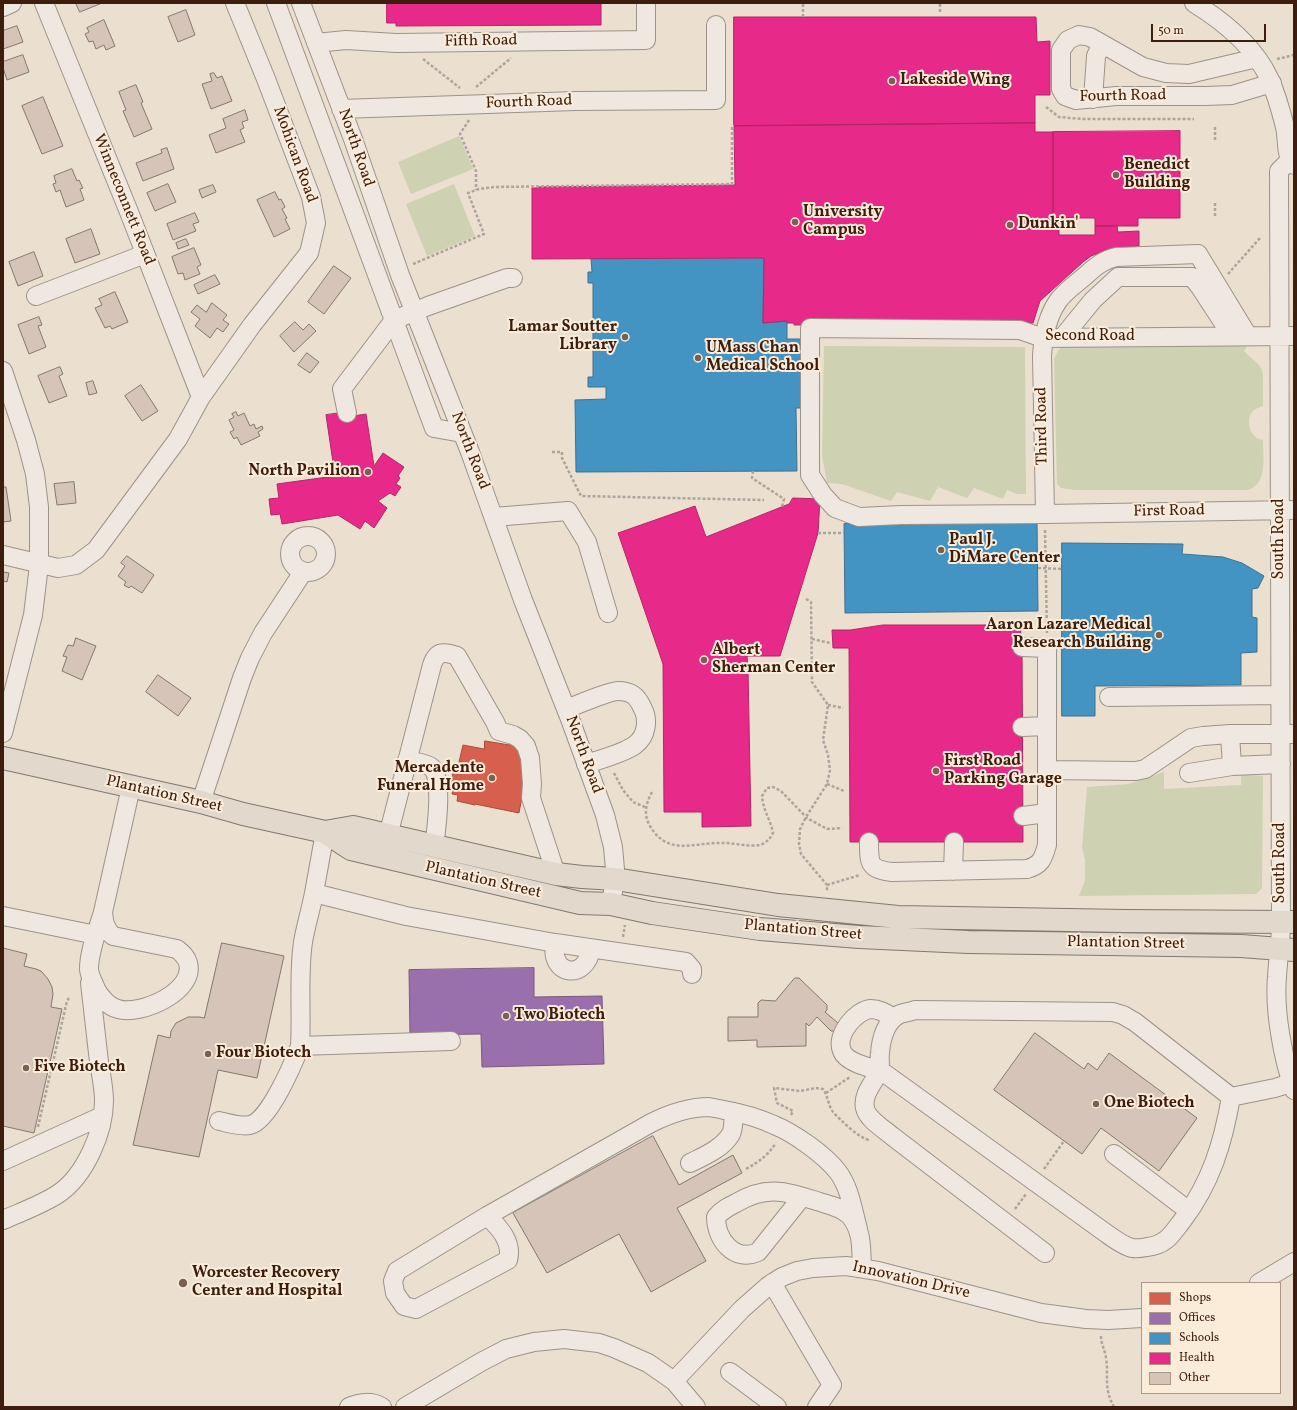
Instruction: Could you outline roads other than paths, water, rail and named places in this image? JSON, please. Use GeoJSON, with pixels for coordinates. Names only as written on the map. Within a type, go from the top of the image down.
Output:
{"type":"FeatureCollection","features":[{"type":"Feature","properties":{"kind":"main road","name":"Plantation Street"},"geometry":{"type":"LineString","coordinates":[[3,758],[201,802],[243,814],[325,832],[351,849],[580,903],[611,904],[652,913],[760,929],[859,937],[968,942],[1241,946],[1287,949]]}},
{"type":"Feature","properties":{"kind":"main road","name":"Plantation Street"},"geometry":{"type":"LineString","coordinates":[[325,832],[353,827],[556,874],[615,879],[778,905],[898,916],[1125,921],[1288,922]]}},
{"type":"Feature","properties":{"kind":"street"},"geometry":{"type":"LineString","coordinates":[[3,7],[12,3]]}},
{"type":"Feature","properties":{"kind":"street","name":"Winneconnett Road"},"geometry":{"type":"LineString","coordinates":[[44,3],[201,397]]}},
{"type":"Feature","properties":{"kind":"street","name":"Mohican Road"},"geometry":{"type":"LineString","coordinates":[[3,555],[39,565],[58,568],[76,565],[96,550],[178,439],[201,397],[252,325],[309,253],[316,223],[311,197],[235,3]]}},
{"type":"Feature","properties":{"kind":"street"},"geometry":{"type":"LineString","coordinates":[[276,3],[434,428],[462,433]]}},
{"type":"Feature","properties":{"kind":"street","name":"North Road"},"geometry":{"type":"LineString","coordinates":[[301,3],[415,311],[494,517],[523,600],[566,709],[605,815],[613,847],[615,879],[611,904]]}},
{"type":"Feature","properties":{"kind":"street","name":"Fifth Road"},"geometry":{"type":"LineString","coordinates":[[316,43],[346,40],[396,43],[646,40],[646,3]]}},
{"type":"Feature","properties":{"kind":"street","name":"South Road"},"geometry":{"type":"LineString","coordinates":[[1194,3],[1212,14],[1227,26],[1257,58],[1272,83],[1290,129],[1292,163],[1279,171],[1287,336],[1287,510],[1280,695],[1287,734],[1281,764],[1288,922],[1287,949],[1277,978],[1278,1009],[1283,1045],[1293,1085]]}},
{"type":"Feature","properties":{"kind":"street","name":"Fourth Road"},"geometry":{"type":"LineString","coordinates":[[341,108],[575,101],[716,100],[716,25]]}},
{"type":"Feature","properties":{"kind":"street","name":"Fourth Road"},"geometry":{"type":"LineString","coordinates":[[1257,58],[1189,74],[1166,73],[1143,67],[1090,37],[1079,35],[1068,40],[1061,50],[1061,89],[1065,96],[1076,100],[1116,96],[1232,95],[1272,83]]}},
{"type":"Feature","properties":{"kind":"street"},"geometry":{"type":"LineString","coordinates":[[1094,99],[1096,56],[1102,44]]}},
{"type":"Feature","properties":{"kind":"street"},"geometry":{"type":"LineString","coordinates":[[36,296],[145,254]]}},
{"type":"Feature","properties":{"kind":"street","name":"Third Road"},"geometry":{"type":"LineString","coordinates":[[1044,514],[1043,338],[1050,316],[1057,302],[1068,290],[1107,259],[1116,257],[1198,254],[1240,336]]}},
{"type":"Feature","properties":{"kind":"street"},"geometry":{"type":"LineString","coordinates":[[1062,338],[1093,300],[1118,277],[1192,277],[1240,336]]}},
{"type":"Feature","properties":{"kind":"street"},"geometry":{"type":"LineString","coordinates":[[347,412],[342,389],[394,320],[507,278],[513,278]]}},
{"type":"Feature","properties":{"kind":"street","name":"Second Road"},"geometry":{"type":"LineString","coordinates":[[1044,514],[901,515],[859,517],[835,508],[823,495],[810,474],[810,328],[1020,330],[1043,338],[1287,336]]}},
{"type":"Feature","properties":{"kind":"street"},"geometry":{"type":"LineString","coordinates":[[3,370],[9,399],[26,440],[37,489],[39,507],[39,565],[33,615],[3,733]]}},
{"type":"Feature","properties":{"kind":"street","name":"First Road"},"geometry":{"type":"LineString","coordinates":[[1044,514],[1287,510]]}},
{"type":"Feature","properties":{"kind":"street"},"geometry":{"type":"LineString","coordinates":[[494,517],[568,511],[587,542],[608,613]]}},
{"type":"Feature","properties":{"kind":"street"},"geometry":{"type":"LineString","coordinates":[[201,802],[250,658],[263,633],[303,572]]}},
{"type":"Feature","properties":{"kind":"street"},"geometry":{"type":"LineString","coordinates":[[869,842],[869,858],[872,866],[880,870],[892,872],[1026,869],[1038,865],[1042,861],[1047,845],[1047,648],[1022,647]]}},
{"type":"Feature","properties":{"kind":"street"},"geometry":{"type":"LineString","coordinates":[[388,836],[434,659],[438,655],[447,652],[457,656],[499,731],[513,734],[526,746],[530,758],[532,798],[556,874]]}},
{"type":"Feature","properties":{"kind":"street"},"geometry":{"type":"LineString","coordinates":[[566,709],[617,691],[628,692],[638,698],[644,710],[647,724],[644,735],[635,745],[610,756],[586,764]]}},
{"type":"Feature","properties":{"kind":"street"},"geometry":{"type":"LineString","coordinates":[[1109,697],[1280,695]]}},
{"type":"Feature","properties":{"kind":"street"},"geometry":{"type":"LineString","coordinates":[[1022,727],[1047,726]]}},
{"type":"Feature","properties":{"kind":"street"},"geometry":{"type":"LineString","coordinates":[[1047,770],[1136,771],[1145,769],[1191,738],[1230,734],[1287,734]]}},
{"type":"Feature","properties":{"kind":"street"},"geometry":{"type":"LineString","coordinates":[[1230,734],[1232,766]]}},
{"type":"Feature","properties":{"kind":"street"},"geometry":{"type":"LineString","coordinates":[[407,760],[430,766],[434,769],[438,792],[438,818],[434,846]]}},
{"type":"Feature","properties":{"kind":"street"},"geometry":{"type":"LineString","coordinates":[[1189,773],[1232,766],[1281,764]]}},
{"type":"Feature","properties":{"kind":"street"},"geometry":{"type":"LineString","coordinates":[[3,1220],[59,1194],[72,1183],[91,1152],[98,1134],[104,1102],[89,970],[131,787]]}},
{"type":"Feature","properties":{"kind":"street"},"geometry":{"type":"LineString","coordinates":[[1022,816],[1047,813]]}},
{"type":"Feature","properties":{"kind":"street"},"geometry":{"type":"LineString","coordinates":[[219,1122],[250,1125],[257,1122],[269,1109],[293,1064],[300,1046],[303,948],[325,832]]}},
{"type":"Feature","properties":{"kind":"street"},"geometry":{"type":"LineString","coordinates":[[953,871],[954,842]]}},
{"type":"Feature","properties":{"kind":"street"},"geometry":{"type":"LineString","coordinates":[[314,893],[406,916],[591,949],[686,962],[692,969],[692,974]]}},
{"type":"Feature","properties":{"kind":"street"},"geometry":{"type":"LineString","coordinates":[[89,970],[99,995],[112,1007],[120,1010],[133,1010],[150,1007],[172,994],[185,981],[189,972],[186,958],[176,949],[113,936],[105,926],[103,912]]}},
{"type":"Feature","properties":{"kind":"street"},"geometry":{"type":"LineString","coordinates":[[3,916],[96,935]]}},
{"type":"Feature","properties":{"kind":"street"},"geometry":{"type":"LineString","coordinates":[[556,943],[554,952],[556,960],[560,966],[566,970],[578,969],[587,963],[590,957],[591,949]]}},
{"type":"Feature","properties":{"kind":"street"},"geometry":{"type":"LineString","coordinates":[[894,1018],[882,1011],[871,1009],[860,1013],[844,1030],[841,1036],[842,1051],[848,1058],[859,1064],[880,1070],[1120,1243],[1132,1248],[1159,1245],[1166,1241],[1189,1211],[1203,1189],[1213,1166],[1226,1123],[1231,1097]]}},
{"type":"Feature","properties":{"kind":"street"},"geometry":{"type":"LineString","coordinates":[[1045,1253],[870,1118],[865,1109],[865,1101],[867,1093],[880,1070],[880,1045],[882,1036],[894,1018],[900,1014],[915,1010],[1113,1012],[1123,1015],[1135,1022],[1231,1097],[1293,1085]]}},
{"type":"Feature","properties":{"kind":"street"},"geometry":{"type":"LineString","coordinates":[[300,1046],[451,1041]]}},
{"type":"Feature","properties":{"kind":"street"},"geometry":{"type":"LineString","coordinates":[[487,1216],[499,1227],[504,1235],[510,1253],[508,1260],[416,1309],[411,1309],[404,1306],[396,1293],[393,1281],[397,1271],[487,1216],[651,1122],[685,1110],[709,1107],[734,1112],[774,1125],[799,1139],[818,1153],[838,1172],[847,1189],[858,1229],[861,1242],[862,1268]]}},
{"type":"Feature","properties":{"kind":"street"},"geometry":{"type":"LineString","coordinates":[[690,1163],[710,1153],[723,1144],[732,1133],[734,1112]]}},
{"type":"Feature","properties":{"kind":"street"},"geometry":{"type":"LineString","coordinates":[[3,1162],[102,1116]]}},
{"type":"Feature","properties":{"kind":"street"},"geometry":{"type":"LineString","coordinates":[[1114,1154],[1189,1211]]}},
{"type":"Feature","properties":{"kind":"street"},"geometry":{"type":"LineString","coordinates":[[802,1197],[758,1252],[739,1254],[729,1249],[717,1229],[716,1217],[720,1212],[745,1197],[757,1193],[773,1191],[784,1192],[802,1197],[847,1212],[852,1217],[858,1229]]}},
{"type":"Feature","properties":{"kind":"street"},"geometry":{"type":"LineString","coordinates":[[1261,1282],[1294,1262]]}},
{"type":"Feature","properties":{"kind":"street","name":"Innovation Drive"},"geometry":{"type":"LineString","coordinates":[[674,1380],[742,1309],[772,1283],[797,1271],[813,1268],[846,1266],[894,1274],[1041,1313],[1099,1320],[1141,1318]]}},
{"type":"Feature","properties":{"kind":"street"},"geometry":{"type":"LineString","coordinates":[[772,1283],[832,1385],[817,1407]]}},
{"type":"Feature","properties":{"kind":"street"},"geometry":{"type":"LineString","coordinates":[[405,1407],[494,1355],[520,1345],[564,1339],[580,1340],[614,1348],[648,1363],[674,1380],[696,1407]]}},
{"type":"Feature","properties":{"kind":"street"},"geometry":{"type":"LineString","coordinates":[[730,1372],[777,1407]]}},
{"type":"Feature","properties":{"kind":"street"},"geometry":{"type":"LineString","coordinates":[[349,1407],[365,1402],[382,1407]]}},
{"type":"Feature","properties":{"kind":"place","name":"Lakeside Wing"},"geometry":{"type":"Point","coordinates":[892,81]}},
{"type":"Feature","properties":{"kind":"place","name":"Benedict Building"},"geometry":{"type":"Point","coordinates":[1116,175]}},
{"type":"Feature","properties":{"kind":"place","name":"University Campus"},"geometry":{"type":"Point","coordinates":[795,222]}},
{"type":"Feature","properties":{"kind":"place","name":"Dunkin'"},"geometry":{"type":"Point","coordinates":[1010,225]}},
{"type":"Feature","properties":{"kind":"place","name":"Lamar Soutter Library"},"geometry":{"type":"Point","coordinates":[625,337]}},
{"type":"Feature","properties":{"kind":"place","name":"UMass Chan Medical School"},"geometry":{"type":"Point","coordinates":[698,358]}},
{"type":"Feature","properties":{"kind":"place","name":"North Pavilion"},"geometry":{"type":"Point","coordinates":[368,472]}},
{"type":"Feature","properties":{"kind":"place","name":"Paul J. DiMare Center"},"geometry":{"type":"Point","coordinates":[941,550]}},
{"type":"Feature","properties":{"kind":"place","name":"Aaron Lazare Medical Research Building"},"geometry":{"type":"Point","coordinates":[1159,635]}},
{"type":"Feature","properties":{"kind":"place","name":"Albert Sherman Center"},"geometry":{"type":"Point","coordinates":[704,660]}},
{"type":"Feature","properties":{"kind":"place","name":"First Road Parking Garage"},"geometry":{"type":"Point","coordinates":[936,771]}},
{"type":"Feature","properties":{"kind":"place","name":"Mercadente Funeral Home"},"geometry":{"type":"Point","coordinates":[492,778]}},
{"type":"Feature","properties":{"kind":"place","name":"Two Biotech"},"geometry":{"type":"Point","coordinates":[506,1016]}},
{"type":"Feature","properties":{"kind":"place","name":"Four Biotech"},"geometry":{"type":"Point","coordinates":[208,1054]}},
{"type":"Feature","properties":{"kind":"place","name":"Five Biotech"},"geometry":{"type":"Point","coordinates":[26,1068]}},
{"type":"Feature","properties":{"kind":"place","name":"One Biotech"},"geometry":{"type":"Point","coordinates":[1096,1104]}},
{"type":"Feature","properties":{"kind":"place","name":"Worcester Recovery Center and Hospital"},"geometry":{"type":"Point","coordinates":[183,1283]}}]}
